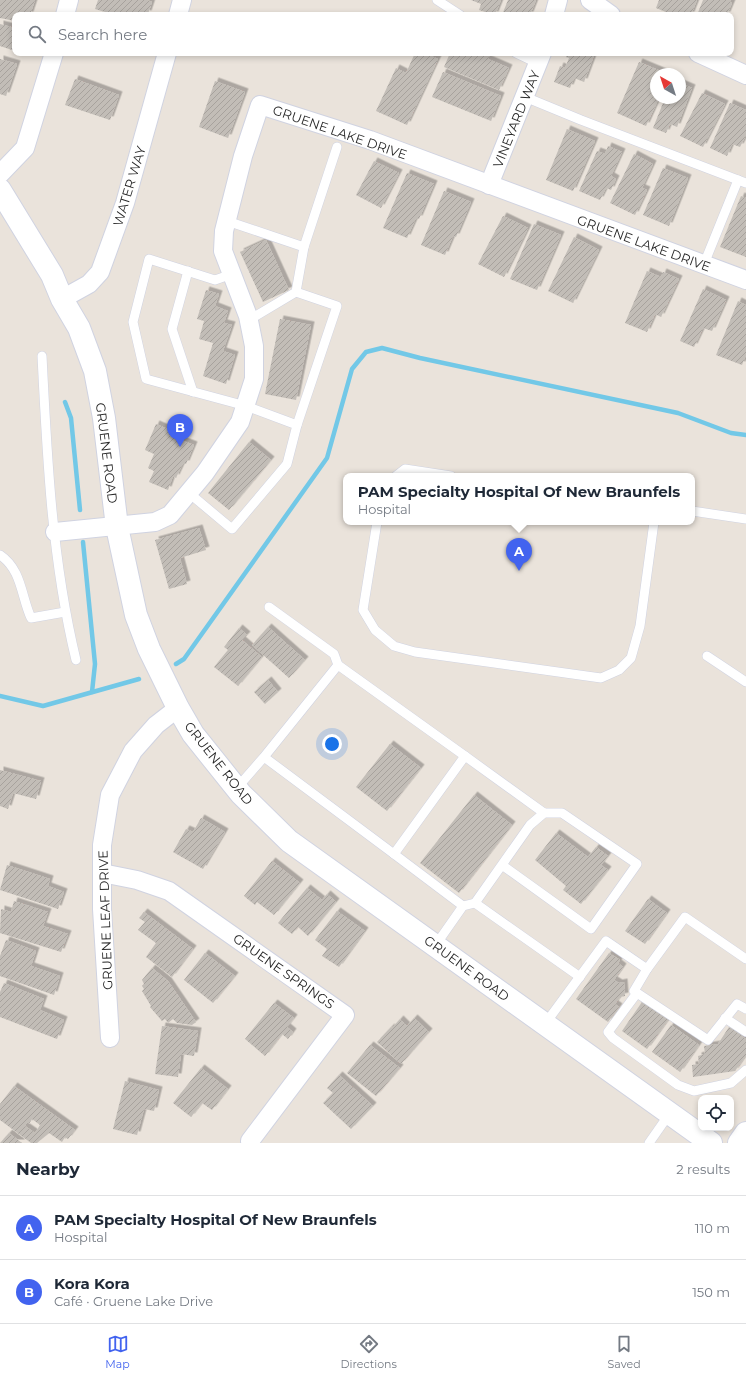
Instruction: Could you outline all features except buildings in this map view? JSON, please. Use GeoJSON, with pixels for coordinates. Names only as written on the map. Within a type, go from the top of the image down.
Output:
{"type":"FeatureCollection","features":[{"type":"Feature","properties":{"kind":"street"},"geometry":{"type":"LineString","coordinates":[[66,12],[69,0]]}},
{"type":"Feature","properties":{"kind":"street"},"geometry":{"type":"LineString","coordinates":[[179,12],[182,0]]}},
{"type":"Feature","properties":{"kind":"street"},"geometry":{"type":"LineString","coordinates":[[555,12],[558,0]]}},
{"type":"Feature","properties":{"kind":"street"},"geometry":{"type":"LineString","coordinates":[[590,0],[607,12]]}},
{"type":"Feature","properties":{"kind":"street"},"geometry":{"type":"LineString","coordinates":[[0,174],[25,148],[53,56]]}},
{"type":"Feature","properties":{"kind":"street","name":"WATER WAY"},"geometry":{"type":"LineString","coordinates":[[62,299],[89,284],[100,272],[125,203],[166,56]]}},
{"type":"Feature","properties":{"kind":"street"},"geometry":{"type":"LineString","coordinates":[[705,56],[746,75]]}},
{"type":"Feature","properties":{"kind":"street"},"geometry":{"type":"LineString","coordinates":[[721,56],[746,61]]}},
{"type":"Feature","properties":{"kind":"street","name":"VINEYARD WAY"},"geometry":{"type":"LineString","coordinates":[[489,185],[540,58]]}},
{"type":"Feature","properties":{"kind":"street","name":"GRUENE LAKE DRIVE"},"geometry":{"type":"LineString","coordinates":[[55,532],[155,522],[170,515],[206,473],[240,422],[254,379],[254,346],[249,320],[223,251],[224,231],[244,156],[260,105],[370,140],[746,280]]}},
{"type":"Feature","properties":{"kind":"street","name":"GRUENE ROAD"},"geometry":{"type":"LineString","coordinates":[[0,190],[42,258],[62,299],[79,328],[95,371],[104,418],[117,527],[136,615],[149,649],[178,708],[193,734],[236,789],[289,841],[711,1143]]}},
{"type":"Feature","properties":{"kind":"street","name":"GRUENE LEAF DRIVE"},"geometry":{"type":"LineString","coordinates":[[110,1038],[102,845],[110,795],[133,751],[156,725],[178,708]]}},
{"type":"Feature","properties":{"kind":"street","name":"GRUENE SPRINGS"},"geometry":{"type":"LineString","coordinates":[[102,873],[137,880],[169,891],[345,1015],[250,1141]]}},
{"type":"Feature","properties":{"kind":"street"},"geometry":{"type":"LineString","coordinates":[[739,1143],[746,1133]]}},
{"type":"Feature","properties":{"kind":"lane"},"geometry":{"type":"LineString","coordinates":[[437,0],[455,12]]}},
{"type":"Feature","properties":{"kind":"lane"},"geometry":{"type":"LineString","coordinates":[[525,97],[742,182],[704,264]]}},
{"type":"Feature","properties":{"kind":"lane"},"geometry":{"type":"LineString","coordinates":[[249,320],[296,292],[304,247],[337,147]]}},
{"type":"Feature","properties":{"kind":"lane"},"geometry":{"type":"LineString","coordinates":[[226,221],[304,247]]}},
{"type":"Feature","properties":{"kind":"lane"},"geometry":{"type":"LineString","coordinates":[[232,274],[215,280],[149,259],[133,322],[146,379],[246,406],[297,425]]}},
{"type":"Feature","properties":{"kind":"lane"},"geometry":{"type":"LineString","coordinates":[[188,271],[172,329],[193,392]]}},
{"type":"Feature","properties":{"kind":"lane"},"geometry":{"type":"LineString","coordinates":[[188,493],[232,529],[287,464],[297,425],[337,306],[296,292]]}},
{"type":"Feature","properties":{"kind":"lane"},"geometry":{"type":"LineString","coordinates":[[42,356],[48,468],[55,532],[65,612],[76,660]]}},
{"type":"Feature","properties":{"kind":"lane"},"geometry":{"type":"LineString","coordinates":[[400,473],[405,469],[431,473]]}},
{"type":"Feature","properties":{"kind":"lane"},"geometry":{"type":"LineString","coordinates":[[695,511],[746,519]]}},
{"type":"Feature","properties":{"kind":"lane"},"geometry":{"type":"LineString","coordinates":[[377,525],[363,610],[375,630],[394,646],[415,652],[601,678],[619,670],[631,658],[640,626],[654,525]]}},
{"type":"Feature","properties":{"kind":"lane"},"geometry":{"type":"LineString","coordinates":[[0,555],[13,570],[22,585],[27,608],[31,618],[65,612]]}},
{"type":"Feature","properties":{"kind":"lane"},"geometry":{"type":"LineString","coordinates":[[269,606],[334,654],[338,665],[544,813],[562,813],[637,864],[591,929],[502,865]]}},
{"type":"Feature","properties":{"kind":"lane"},"geometry":{"type":"LineString","coordinates":[[708,656],[746,682]]}},
{"type":"Feature","properties":{"kind":"lane"},"geometry":{"type":"LineString","coordinates":[[236,789],[264,757],[338,665]]}},
{"type":"Feature","properties":{"kind":"lane"},"geometry":{"type":"LineString","coordinates":[[394,854],[465,756]]}},
{"type":"Feature","properties":{"kind":"lane"},"geometry":{"type":"LineString","coordinates":[[264,757],[463,906]]}},
{"type":"Feature","properties":{"kind":"lane"},"geometry":{"type":"LineString","coordinates":[[435,946],[463,906],[475,903],[530,825],[544,813]]}},
{"type":"Feature","properties":{"kind":"lane"},"geometry":{"type":"LineString","coordinates":[[475,903],[580,977]]}},
{"type":"Feature","properties":{"kind":"lane"},"geometry":{"type":"LineString","coordinates":[[746,959],[685,916],[647,969],[634,991],[708,1040],[737,1004],[746,1009]]}},
{"type":"Feature","properties":{"kind":"lane"},"geometry":{"type":"LineString","coordinates":[[545,1024],[606,941],[647,969]]}},
{"type":"Feature","properties":{"kind":"lane"},"geometry":{"type":"LineString","coordinates":[[637,994],[608,1032],[613,1038],[678,1085],[694,1091],[731,1083],[746,1070]]}},
{"type":"Feature","properties":{"kind":"lane"},"geometry":{"type":"LineString","coordinates":[[725,1018],[746,1032]]}},
{"type":"Feature","properties":{"kind":"lane"},"geometry":{"type":"LineString","coordinates":[[648,1143],[670,1113]]}},
{"type":"Feature","properties":{"kind":"waterway"},"geometry":{"type":"LineString","coordinates":[[176,664],[184,659],[327,458],[352,369],[366,352],[382,348],[420,358],[678,413],[731,433],[746,435]]}},
{"type":"Feature","properties":{"kind":"waterway"},"geometry":{"type":"LineString","coordinates":[[65,402],[71,418],[80,510]]}},
{"type":"Feature","properties":{"kind":"waterway"},"geometry":{"type":"LineString","coordinates":[[83,542],[95,664],[92,692]]}},
{"type":"Feature","properties":{"kind":"waterway"},"geometry":{"type":"LineString","coordinates":[[0,696],[43,706],[139,679]]}},
{"type":"Feature","properties":{"kind":"place","name":"Kora Kora"},"geometry":{"type":"Point","coordinates":[180,447]}},
{"type":"Feature","properties":{"kind":"place","name":"PAM Specialty Hospital Of New Braunfels"},"geometry":{"type":"Point","coordinates":[519,571]}}]}
